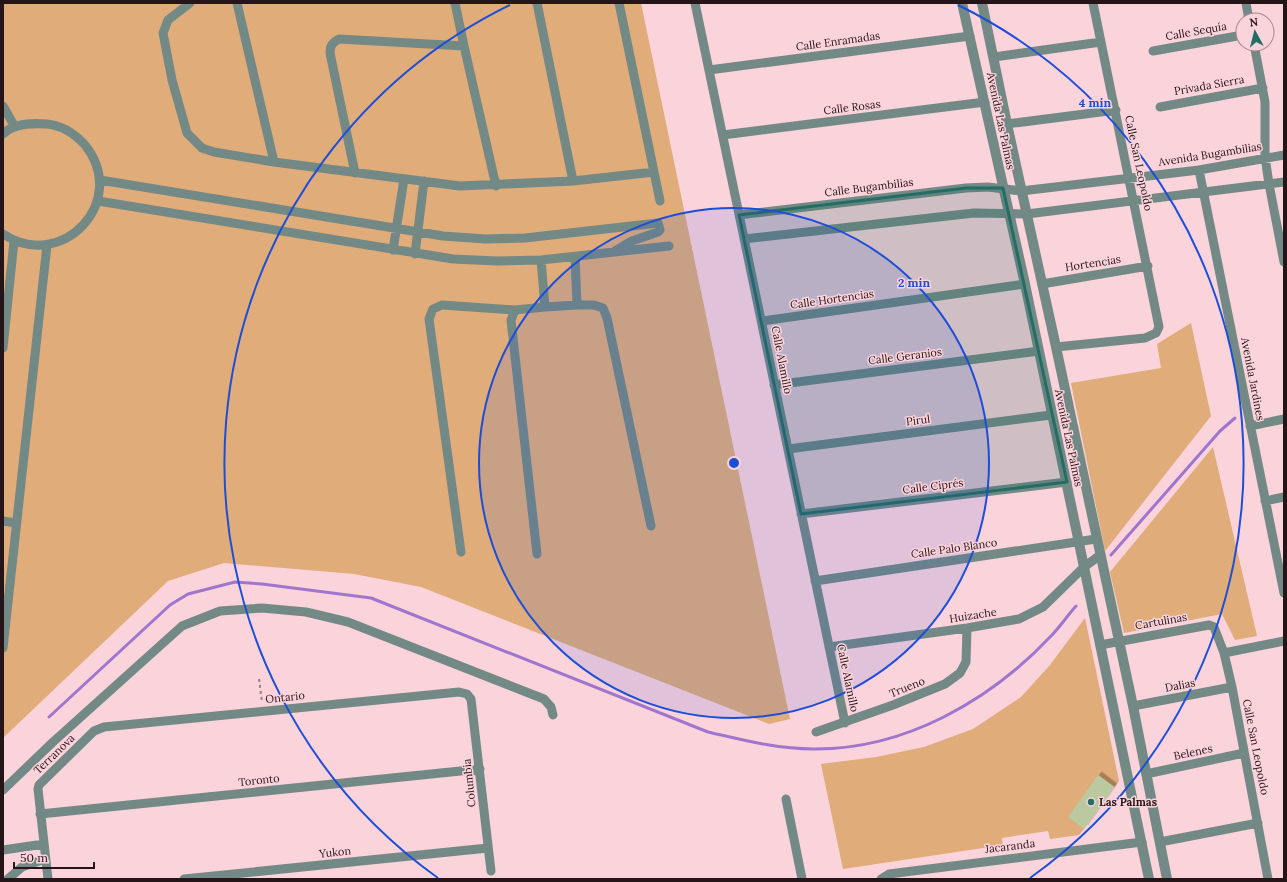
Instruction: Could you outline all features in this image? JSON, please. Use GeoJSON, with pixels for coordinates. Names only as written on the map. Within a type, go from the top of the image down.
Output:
{"type":"FeatureCollection","features":[{"type":"Feature","properties":{"kind":"street"},"geometry":{"type":"LineString","coordinates":[[190,3],[168,20],[164,27],[163,33],[172,80],[187,134],[202,148],[214,152],[274,162],[460,186],[496,186],[573,182],[654,172]]}},
{"type":"Feature","properties":{"kind":"street"},"geometry":{"type":"LineString","coordinates":[[237,3],[274,162]]}},
{"type":"Feature","properties":{"kind":"street"},"geometry":{"type":"LineString","coordinates":[[455,3],[496,186]]}},
{"type":"Feature","properties":{"kind":"street"},"geometry":{"type":"LineString","coordinates":[[537,3],[573,182]]}},
{"type":"Feature","properties":{"kind":"street"},"geometry":{"type":"LineString","coordinates":[[619,3],[660,201]]}},
{"type":"Feature","properties":{"kind":"street","name":"Calle Alamillo"},"geometry":{"type":"LineString","coordinates":[[695,3],[845,722]]}},
{"type":"Feature","properties":{"kind":"street","name":"Avenida Las Palmas"},"geometry":{"type":"LineString","coordinates":[[962,3],[1025,284],[1051,416],[1067,482],[1078,542],[1149,879]]}},
{"type":"Feature","properties":{"kind":"street","name":"Avenida Las Palmas"},"geometry":{"type":"LineString","coordinates":[[982,3],[994,57],[1006,124],[1027,214],[1099,556],[1133,706],[1167,879]]}},
{"type":"Feature","properties":{"kind":"street","name":"Calle San Leopoldo"},"geometry":{"type":"LineString","coordinates":[[1056,347],[1145,338],[1156,333],[1159,327],[1148,266],[1093,3]]}},
{"type":"Feature","properties":{"kind":"street","name":"Calle Enramadas"},"geometry":{"type":"LineString","coordinates":[[709,70],[970,36]]}},
{"type":"Feature","properties":{"kind":"street","name":"Calle Sequía"},"geometry":{"type":"LineString","coordinates":[[1153,51],[1235,36]]}},
{"type":"Feature","properties":{"kind":"street"},"geometry":{"type":"LineString","coordinates":[[355,173],[330,53],[330,47],[334,42],[339,39],[464,46]]}},
{"type":"Feature","properties":{"kind":"street"},"geometry":{"type":"LineString","coordinates":[[994,57],[1101,42]]}},
{"type":"Feature","properties":{"kind":"street"},"geometry":{"type":"LineString","coordinates":[[1256,52],[1263,88],[1265,157],[1269,184],[1283,249],[1284,262]]}},
{"type":"Feature","properties":{"kind":"street","name":"Privada Sierra"},"geometry":{"type":"LineString","coordinates":[[1160,106],[1263,88]]}},
{"type":"Feature","properties":{"kind":"street","name":"Calle Rosas"},"geometry":{"type":"LineString","coordinates":[[723,135],[985,102]]}},
{"type":"Feature","properties":{"kind":"street"},"geometry":{"type":"LineString","coordinates":[[3,106],[15,127]]}},
{"type":"Feature","properties":{"kind":"street"},"geometry":{"type":"LineString","coordinates":[[1006,124],[1116,110]]}},
{"type":"Feature","properties":{"kind":"street"},"geometry":{"type":"LineString","coordinates":[[3,134],[15,127],[29,123],[55,125],[77,136],[93,156],[100,180],[98,201],[87,222],[69,238],[47,245],[14,241],[3,234]]}},
{"type":"Feature","properties":{"kind":"street","name":"Avenida Bugambilias"},"geometry":{"type":"LineString","coordinates":[[1021,190],[1199,170],[1265,157],[1284,155]]}},
{"type":"Feature","properties":{"kind":"street","name":"Avenida Jardines"},"geometry":{"type":"LineString","coordinates":[[1199,170],[1265,501],[1281,565],[1284,593]]}},
{"type":"Feature","properties":{"kind":"street"},"geometry":{"type":"LineString","coordinates":[[393,250],[404,179]]}},
{"type":"Feature","properties":{"kind":"street"},"geometry":{"type":"LineString","coordinates":[[100,180],[418,232],[485,239],[525,238],[658,223],[660,230],[656,234],[632,241],[615,251]]}},
{"type":"Feature","properties":{"kind":"street"},"geometry":{"type":"LineString","coordinates":[[415,254],[424,181]]}},
{"type":"Feature","properties":{"kind":"street"},"geometry":{"type":"LineString","coordinates":[[744,239],[955,214],[1027,214],[1284,182]]}},
{"type":"Feature","properties":{"kind":"street","name":"Calle Bugambilias"},"geometry":{"type":"LineString","coordinates":[[739,215],[966,188],[1003,188],[1021,190]]}},
{"type":"Feature","properties":{"kind":"street"},"geometry":{"type":"LineString","coordinates":[[98,201],[452,259],[490,261],[542,260],[669,246]]}},
{"type":"Feature","properties":{"kind":"street"},"geometry":{"type":"LineString","coordinates":[[3,348],[14,241]]}},
{"type":"Feature","properties":{"kind":"street"},"geometry":{"type":"LineString","coordinates":[[3,648],[47,245]]}},
{"type":"Feature","properties":{"kind":"street"},"geometry":{"type":"LineString","coordinates":[[575,257],[577,305]]}},
{"type":"Feature","properties":{"kind":"street"},"geometry":{"type":"LineString","coordinates":[[542,260],[545,307]]}},
{"type":"Feature","properties":{"kind":"street","name":"Hortencias"},"geometry":{"type":"LineString","coordinates":[[1042,284],[1148,266]]}},
{"type":"Feature","properties":{"kind":"street","name":"Calle Hortencias"},"geometry":{"type":"LineString","coordinates":[[762,321],[1025,284]]}},
{"type":"Feature","properties":{"kind":"street"},"geometry":{"type":"LineString","coordinates":[[461,552],[429,319],[433,309],[442,305],[515,310],[523,308],[577,305],[594,305],[603,308],[607,318],[651,526]]}},
{"type":"Feature","properties":{"kind":"street"},"geometry":{"type":"LineString","coordinates":[[515,310],[511,320],[537,554]]}},
{"type":"Feature","properties":{"kind":"street","name":"Calle Geranios"},"geometry":{"type":"LineString","coordinates":[[774,385],[1039,351]]}},
{"type":"Feature","properties":{"kind":"street","name":"Pirul"},"geometry":{"type":"LineString","coordinates":[[788,448],[1051,416]]}},
{"type":"Feature","properties":{"kind":"street"},"geometry":{"type":"LineString","coordinates":[[1250,426],[1284,419]]}},
{"type":"Feature","properties":{"kind":"street","name":"Calle Ciprés"},"geometry":{"type":"LineString","coordinates":[[801,514],[1067,482]]}},
{"type":"Feature","properties":{"kind":"street"},"geometry":{"type":"LineString","coordinates":[[1265,501],[1284,497]]}},
{"type":"Feature","properties":{"kind":"street"},"geometry":{"type":"LineString","coordinates":[[3,521],[16,523]]}},
{"type":"Feature","properties":{"kind":"street","name":"Calle Palo Blanco"},"geometry":{"type":"LineString","coordinates":[[815,581],[1096,539]]}},
{"type":"Feature","properties":{"kind":"street","name":"Huizache"},"geometry":{"type":"LineString","coordinates":[[829,646],[967,628],[1019,619],[1043,607],[1084,567],[1099,556]]}},
{"type":"Feature","properties":{"kind":"street"},"geometry":{"type":"LineString","coordinates":[[3,790],[53,742],[182,626],[220,611],[262,608],[306,612],[348,622],[544,699],[551,706],[553,715]]}},
{"type":"Feature","properties":{"kind":"street","name":"Calle San Leopoldo"},"geometry":{"type":"LineString","coordinates":[[1210,624],[1214,627],[1224,653],[1232,687],[1268,879]]}},
{"type":"Feature","properties":{"kind":"street","name":"Cartulinas"},"geometry":{"type":"LineString","coordinates":[[1100,645],[1210,624]]}},
{"type":"Feature","properties":{"kind":"street","name":"Trueno"},"geometry":{"type":"LineString","coordinates":[[816,732],[945,684],[960,673],[966,662],[967,628]]}},
{"type":"Feature","properties":{"kind":"street"},"geometry":{"type":"LineString","coordinates":[[1224,653],[1284,641]]}},
{"type":"Feature","properties":{"kind":"street","name":"Dalias"},"geometry":{"type":"LineString","coordinates":[[1133,706],[1232,687]]}},
{"type":"Feature","properties":{"kind":"street","name":"Ontario"},"geometry":{"type":"LineString","coordinates":[[104,727],[459,692],[468,694]]}},
{"type":"Feature","properties":{"kind":"street","name":"Columbia"},"geometry":{"type":"LineString","coordinates":[[468,694],[471,699],[491,871]]}},
{"type":"Feature","properties":{"kind":"street","name":"Terranova"},"geometry":{"type":"LineString","coordinates":[[48,879],[40,814],[39,785],[94,731],[104,727]]}},
{"type":"Feature","properties":{"kind":"street","name":"Belenes"},"geometry":{"type":"LineString","coordinates":[[1146,774],[1244,753]]}},
{"type":"Feature","properties":{"kind":"street","name":"Toronto"},"geometry":{"type":"LineString","coordinates":[[40,814],[480,769]]}},
{"type":"Feature","properties":{"kind":"street"},"geometry":{"type":"LineString","coordinates":[[786,799],[802,879]]}},
{"type":"Feature","properties":{"kind":"street"},"geometry":{"type":"LineString","coordinates":[[1160,842],[1258,823]]}},
{"type":"Feature","properties":{"kind":"street","name":"Jacaranda"},"geometry":{"type":"LineString","coordinates":[[882,878],[889,874],[1142,842]]}},
{"type":"Feature","properties":{"kind":"street"},"geometry":{"type":"LineString","coordinates":[[3,850],[44,844]]}},
{"type":"Feature","properties":{"kind":"street","name":"Yukon"},"geometry":{"type":"LineString","coordinates":[[184,879],[488,848]]}},
{"type":"Feature","properties":{"kind":"street"},"geometry":{"type":"LineString","coordinates":[[8,879],[22,867],[45,859]]}},
{"type":"Feature","properties":{"kind":"path"},"geometry":{"type":"LineString","coordinates":[[259,679],[263,711]]}},
{"type":"Feature","properties":{"kind":"highlighted area"},"geometry":{"type":"Polygon","coordinates":[[[966,188],[1003,188],[1067,482],[801,514],[739,215],[966,188]]]}},
{"type":"Feature","properties":{"kind":"shaded area"},"geometry":{"type":"Polygon","coordinates":[[[3,3],[641,3],[790,719],[769,724],[421,587],[354,574],[224,563],[168,581],[3,738],[3,3]]]}},
{"type":"Feature","properties":{"kind":"shaded area"},"geometry":{"type":"Polygon","coordinates":[[[1191,323],[1211,416],[1105,551],[1071,383],[1161,368],[1157,344],[1191,323]]]}},
{"type":"Feature","properties":{"kind":"shaded area"},"geometry":{"type":"Polygon","coordinates":[[[1213,447],[1257,636],[1235,640],[1222,614],[1124,633],[1110,572],[1213,447]]]}},
{"type":"Feature","properties":{"kind":"shaded area"},"geometry":{"type":"Polygon","coordinates":[[[1085,618],[1119,781],[1114,787],[1098,776],[1084,829],[1079,835],[1050,839],[1048,831],[1002,838],[1003,845],[843,869],[821,764],[876,757],[924,747],[973,729],[1021,697],[1050,665],[1085,618]]]}},
{"type":"Feature","properties":{"kind":"building","name":"Las Palmas"},"geometry":{"type":"Polygon","coordinates":[[[1098,775],[1114,787],[1084,829],[1068,817],[1098,775]]]}},
{"type":"Feature","properties":{"kind":"waterway"},"geometry":{"type":"LineString","coordinates":[[1111,555],[1220,431],[1235,418]]}},
{"type":"Feature","properties":{"kind":"waterway"},"geometry":{"type":"LineString","coordinates":[[49,717],[170,605],[188,594],[235,582],[371,598],[708,732],[760,744],[800,749],[847,747],[880,741],[912,731],[973,701],[1027,660],[1054,633],[1076,606]]}},
{"type":"Feature","properties":{"kind":"place","name":"Las Palmas"},"geometry":{"type":"Point","coordinates":[1091,802]}}]}
